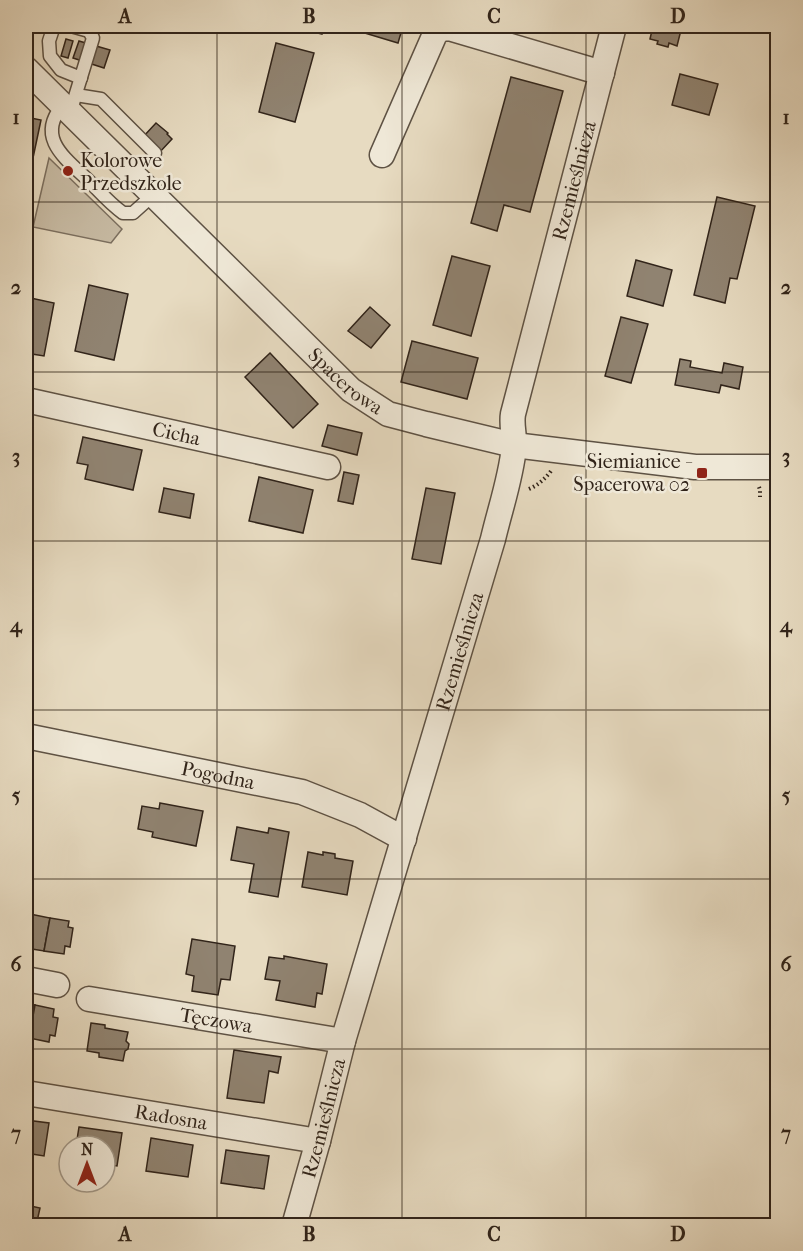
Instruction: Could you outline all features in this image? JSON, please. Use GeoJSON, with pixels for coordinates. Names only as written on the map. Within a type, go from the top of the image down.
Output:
{"type":"FeatureCollection","features":[{"type":"Feature","properties":{"kind":"street","name":"Rzemieślnicza"},"geometry":{"type":"LineString","coordinates":[[294,1226],[343,1041],[493,539],[514,445],[513,414],[614,26]]}},
{"type":"Feature","properties":{"kind":"street"},"geometry":{"type":"LineString","coordinates":[[382,156],[435,34],[441,29],[449,28],[602,73]]}},
{"type":"Feature","properties":{"kind":"street","name":"Spacerowa"},"geometry":{"type":"LineString","coordinates":[[26,69],[70,105],[153,195],[351,390],[388,414],[514,445],[695,467],[777,467]]}},
{"type":"Feature","properties":{"kind":"street","name":"Cicha"},"geometry":{"type":"LineString","coordinates":[[26,400],[328,467]]}},
{"type":"Feature","properties":{"kind":"street","name":"Pogodna"},"geometry":{"type":"LineString","coordinates":[[26,736],[302,792],[360,815],[404,839]]}},
{"type":"Feature","properties":{"kind":"street"},"geometry":{"type":"LineString","coordinates":[[26,979],[57,985]]}},
{"type":"Feature","properties":{"kind":"street","name":"Tęczowa"},"geometry":{"type":"LineString","coordinates":[[89,999],[343,1041]]}},
{"type":"Feature","properties":{"kind":"street","name":"Radosna"},"geometry":{"type":"LineString","coordinates":[[26,1093],[318,1141]]}},
{"type":"Feature","properties":{"kind":"lane"},"geometry":{"type":"LineString","coordinates":[[54,26],[49,41],[50,56],[61,70],[81,78]]}},
{"type":"Feature","properties":{"kind":"lane"},"geometry":{"type":"LineString","coordinates":[[70,105],[93,38],[89,31],[71,26]]}},
{"type":"Feature","properties":{"kind":"lane"},"geometry":{"type":"LineString","coordinates":[[153,195],[134,213],[123,213],[60,153],[53,140],[52,123],[55,115],[70,105],[101,99],[155,153]]}},
{"type":"Feature","properties":{"kind":"shaded area"},"geometry":{"type":"Polygon","coordinates":[[[49,158],[122,229],[111,243],[33,227],[49,158]]]}},
{"type":"Feature","properties":{"kind":"building"},"geometry":{"type":"Polygon","coordinates":[[[303,26],[325,26],[322,34],[302,29],[303,26]]]}},
{"type":"Feature","properties":{"kind":"building"},"geometry":{"type":"Polygon","coordinates":[[[359,26],[403,26],[398,43],[358,31],[359,26]]]}},
{"type":"Feature","properties":{"kind":"building"},"geometry":{"type":"Polygon","coordinates":[[[653,26],[682,26],[677,46],[669,43],[668,47],[650,39],[653,26]]]}},
{"type":"Feature","properties":{"kind":"building"},"geometry":{"type":"Polygon","coordinates":[[[66,39],[73,41],[68,58],[61,56],[66,39]]]}},
{"type":"Feature","properties":{"kind":"building"},"geometry":{"type":"Polygon","coordinates":[[[79,41],[110,50],[104,68],[73,58],[79,41]]]}},
{"type":"Feature","properties":{"kind":"building"},"geometry":{"type":"Polygon","coordinates":[[[276,43],[314,53],[295,122],[259,112],[276,43]]]}},
{"type":"Feature","properties":{"kind":"building"},"geometry":{"type":"Polygon","coordinates":[[[680,74],[718,84],[709,115],[672,105],[680,74]]]}},
{"type":"Feature","properties":{"kind":"building"},"geometry":{"type":"Polygon","coordinates":[[[511,77],[563,91],[530,212],[504,205],[497,231],[471,223],[511,77]]]}},
{"type":"Feature","properties":{"kind":"building"},"geometry":{"type":"Polygon","coordinates":[[[26,117],[41,120],[26,191],[26,117]]]}},
{"type":"Feature","properties":{"kind":"building"},"geometry":{"type":"Polygon","coordinates":[[[156,123],[172,139],[159,153],[143,137],[156,123]]]}},
{"type":"Feature","properties":{"kind":"building"},"geometry":{"type":"Polygon","coordinates":[[[717,197],[755,206],[737,279],[730,278],[725,303],[694,295],[717,197]]]}},
{"type":"Feature","properties":{"kind":"building"},"geometry":{"type":"Polygon","coordinates":[[[26,236],[31,237],[26,267],[26,236]]]}},
{"type":"Feature","properties":{"kind":"building"},"geometry":{"type":"Polygon","coordinates":[[[452,256],[490,266],[471,336],[433,325],[452,256]]]}},
{"type":"Feature","properties":{"kind":"building"},"geometry":{"type":"Polygon","coordinates":[[[636,260],[672,270],[663,306],[627,296],[636,260]]]}},
{"type":"Feature","properties":{"kind":"building"},"geometry":{"type":"Polygon","coordinates":[[[89,285],[128,294],[114,360],[75,351],[89,285]]]}},
{"type":"Feature","properties":{"kind":"building"},"geometry":{"type":"Polygon","coordinates":[[[26,297],[54,303],[44,356],[26,353],[26,297]]]}},
{"type":"Feature","properties":{"kind":"building"},"geometry":{"type":"Polygon","coordinates":[[[370,307],[390,325],[371,348],[348,331],[370,307]]]}},
{"type":"Feature","properties":{"kind":"building"},"geometry":{"type":"Polygon","coordinates":[[[621,317],[648,324],[631,383],[605,376],[621,317]]]}},
{"type":"Feature","properties":{"kind":"building"},"geometry":{"type":"Polygon","coordinates":[[[412,341],[478,358],[467,399],[401,382],[412,341]]]}},
{"type":"Feature","properties":{"kind":"building"},"geometry":{"type":"Polygon","coordinates":[[[270,353],[318,404],[293,428],[245,377],[270,353]]]}},
{"type":"Feature","properties":{"kind":"building"},"geometry":{"type":"Polygon","coordinates":[[[680,359],[691,361],[690,367],[722,373],[724,363],[743,367],[739,389],[721,385],[719,393],[675,385],[680,359]]]}},
{"type":"Feature","properties":{"kind":"building"},"geometry":{"type":"Polygon","coordinates":[[[328,425],[362,433],[357,455],[322,446],[328,425]]]}},
{"type":"Feature","properties":{"kind":"building"},"geometry":{"type":"Polygon","coordinates":[[[83,437],[142,450],[133,490],[85,479],[88,465],[77,463],[83,437]]]}},
{"type":"Feature","properties":{"kind":"building"},"geometry":{"type":"Polygon","coordinates":[[[344,472],[359,475],[353,504],[338,501],[344,472]]]}},
{"type":"Feature","properties":{"kind":"building"},"geometry":{"type":"Polygon","coordinates":[[[259,477],[313,490],[303,533],[249,521],[259,477]]]}},
{"type":"Feature","properties":{"kind":"building"},"geometry":{"type":"Polygon","coordinates":[[[164,488],[194,494],[190,518],[159,512],[164,488]]]}},
{"type":"Feature","properties":{"kind":"building"},"geometry":{"type":"Polygon","coordinates":[[[426,488],[455,493],[441,564],[412,559],[426,488]]]}},
{"type":"Feature","properties":{"kind":"building"},"geometry":{"type":"Polygon","coordinates":[[[160,803],[203,811],[196,846],[152,837],[153,832],[138,829],[142,806],[159,809],[160,803]]]}},
{"type":"Feature","properties":{"kind":"building"},"geometry":{"type":"Polygon","coordinates":[[[237,827],[268,833],[269,828],[289,832],[278,897],[249,892],[254,864],[231,860],[237,827]]]}},
{"type":"Feature","properties":{"kind":"building"},"geometry":{"type":"Polygon","coordinates":[[[308,852],[323,855],[323,852],[335,854],[335,858],[353,861],[347,895],[302,887],[308,852]]]}},
{"type":"Feature","properties":{"kind":"building"},"geometry":{"type":"Polygon","coordinates":[[[30,914],[50,918],[44,951],[26,948],[26,920],[29,920],[30,914]]]}},
{"type":"Feature","properties":{"kind":"building"},"geometry":{"type":"Polygon","coordinates":[[[50,918],[69,921],[68,927],[73,928],[70,947],[65,946],[64,954],[44,951],[50,918]]]}},
{"type":"Feature","properties":{"kind":"building"},"geometry":{"type":"Polygon","coordinates":[[[192,939],[235,946],[230,980],[221,979],[218,995],[192,991],[194,976],[186,974],[192,939]]]}},
{"type":"Feature","properties":{"kind":"building"},"geometry":{"type":"Polygon","coordinates":[[[284,956],[327,964],[322,994],[317,993],[315,1007],[276,1000],[280,981],[265,979],[269,957],[284,959],[284,956]]]}},
{"type":"Feature","properties":{"kind":"building"},"geometry":{"type":"Polygon","coordinates":[[[26,1004],[35,1005],[29,1038],[26,1038],[26,1004]]]}},
{"type":"Feature","properties":{"kind":"building"},"geometry":{"type":"Polygon","coordinates":[[[35,1005],[54,1009],[53,1017],[58,1018],[55,1036],[50,1035],[49,1042],[29,1038],[35,1005]]]}},
{"type":"Feature","properties":{"kind":"building"},"geometry":{"type":"Polygon","coordinates":[[[91,1023],[128,1032],[126,1041],[129,1044],[123,1061],[99,1057],[99,1053],[87,1051],[91,1023]]]}},
{"type":"Feature","properties":{"kind":"building"},"geometry":{"type":"Polygon","coordinates":[[[234,1050],[281,1057],[278,1073],[269,1071],[264,1103],[227,1098],[234,1050]]]}},
{"type":"Feature","properties":{"kind":"building"},"geometry":{"type":"Polygon","coordinates":[[[26,1120],[49,1123],[44,1156],[26,1153],[26,1120]]]}},
{"type":"Feature","properties":{"kind":"building"},"geometry":{"type":"Polygon","coordinates":[[[79,1127],[122,1133],[117,1166],[117,1134],[78,1134],[79,1127]]]}},
{"type":"Feature","properties":{"kind":"building"},"geometry":{"type":"Polygon","coordinates":[[[151,1138],[193,1145],[188,1177],[146,1171],[151,1138]]]}},
{"type":"Feature","properties":{"kind":"building"},"geometry":{"type":"Polygon","coordinates":[[[226,1150],[269,1156],[264,1189],[221,1183],[226,1150]]]}},
{"type":"Feature","properties":{"kind":"building"},"geometry":{"type":"Polygon","coordinates":[[[26,1205],[40,1208],[36,1226],[26,1225],[26,1205]]]}},
{"type":"Feature","properties":{"kind":"place","name":"Kolorowe Przedszkole"},"geometry":{"type":"Point","coordinates":[68,171]}},
{"type":"Feature","properties":{"kind":"place","name":"Siemianice - Spacerowa 02"},"geometry":{"type":"Point","coordinates":[702,473]}}]}
